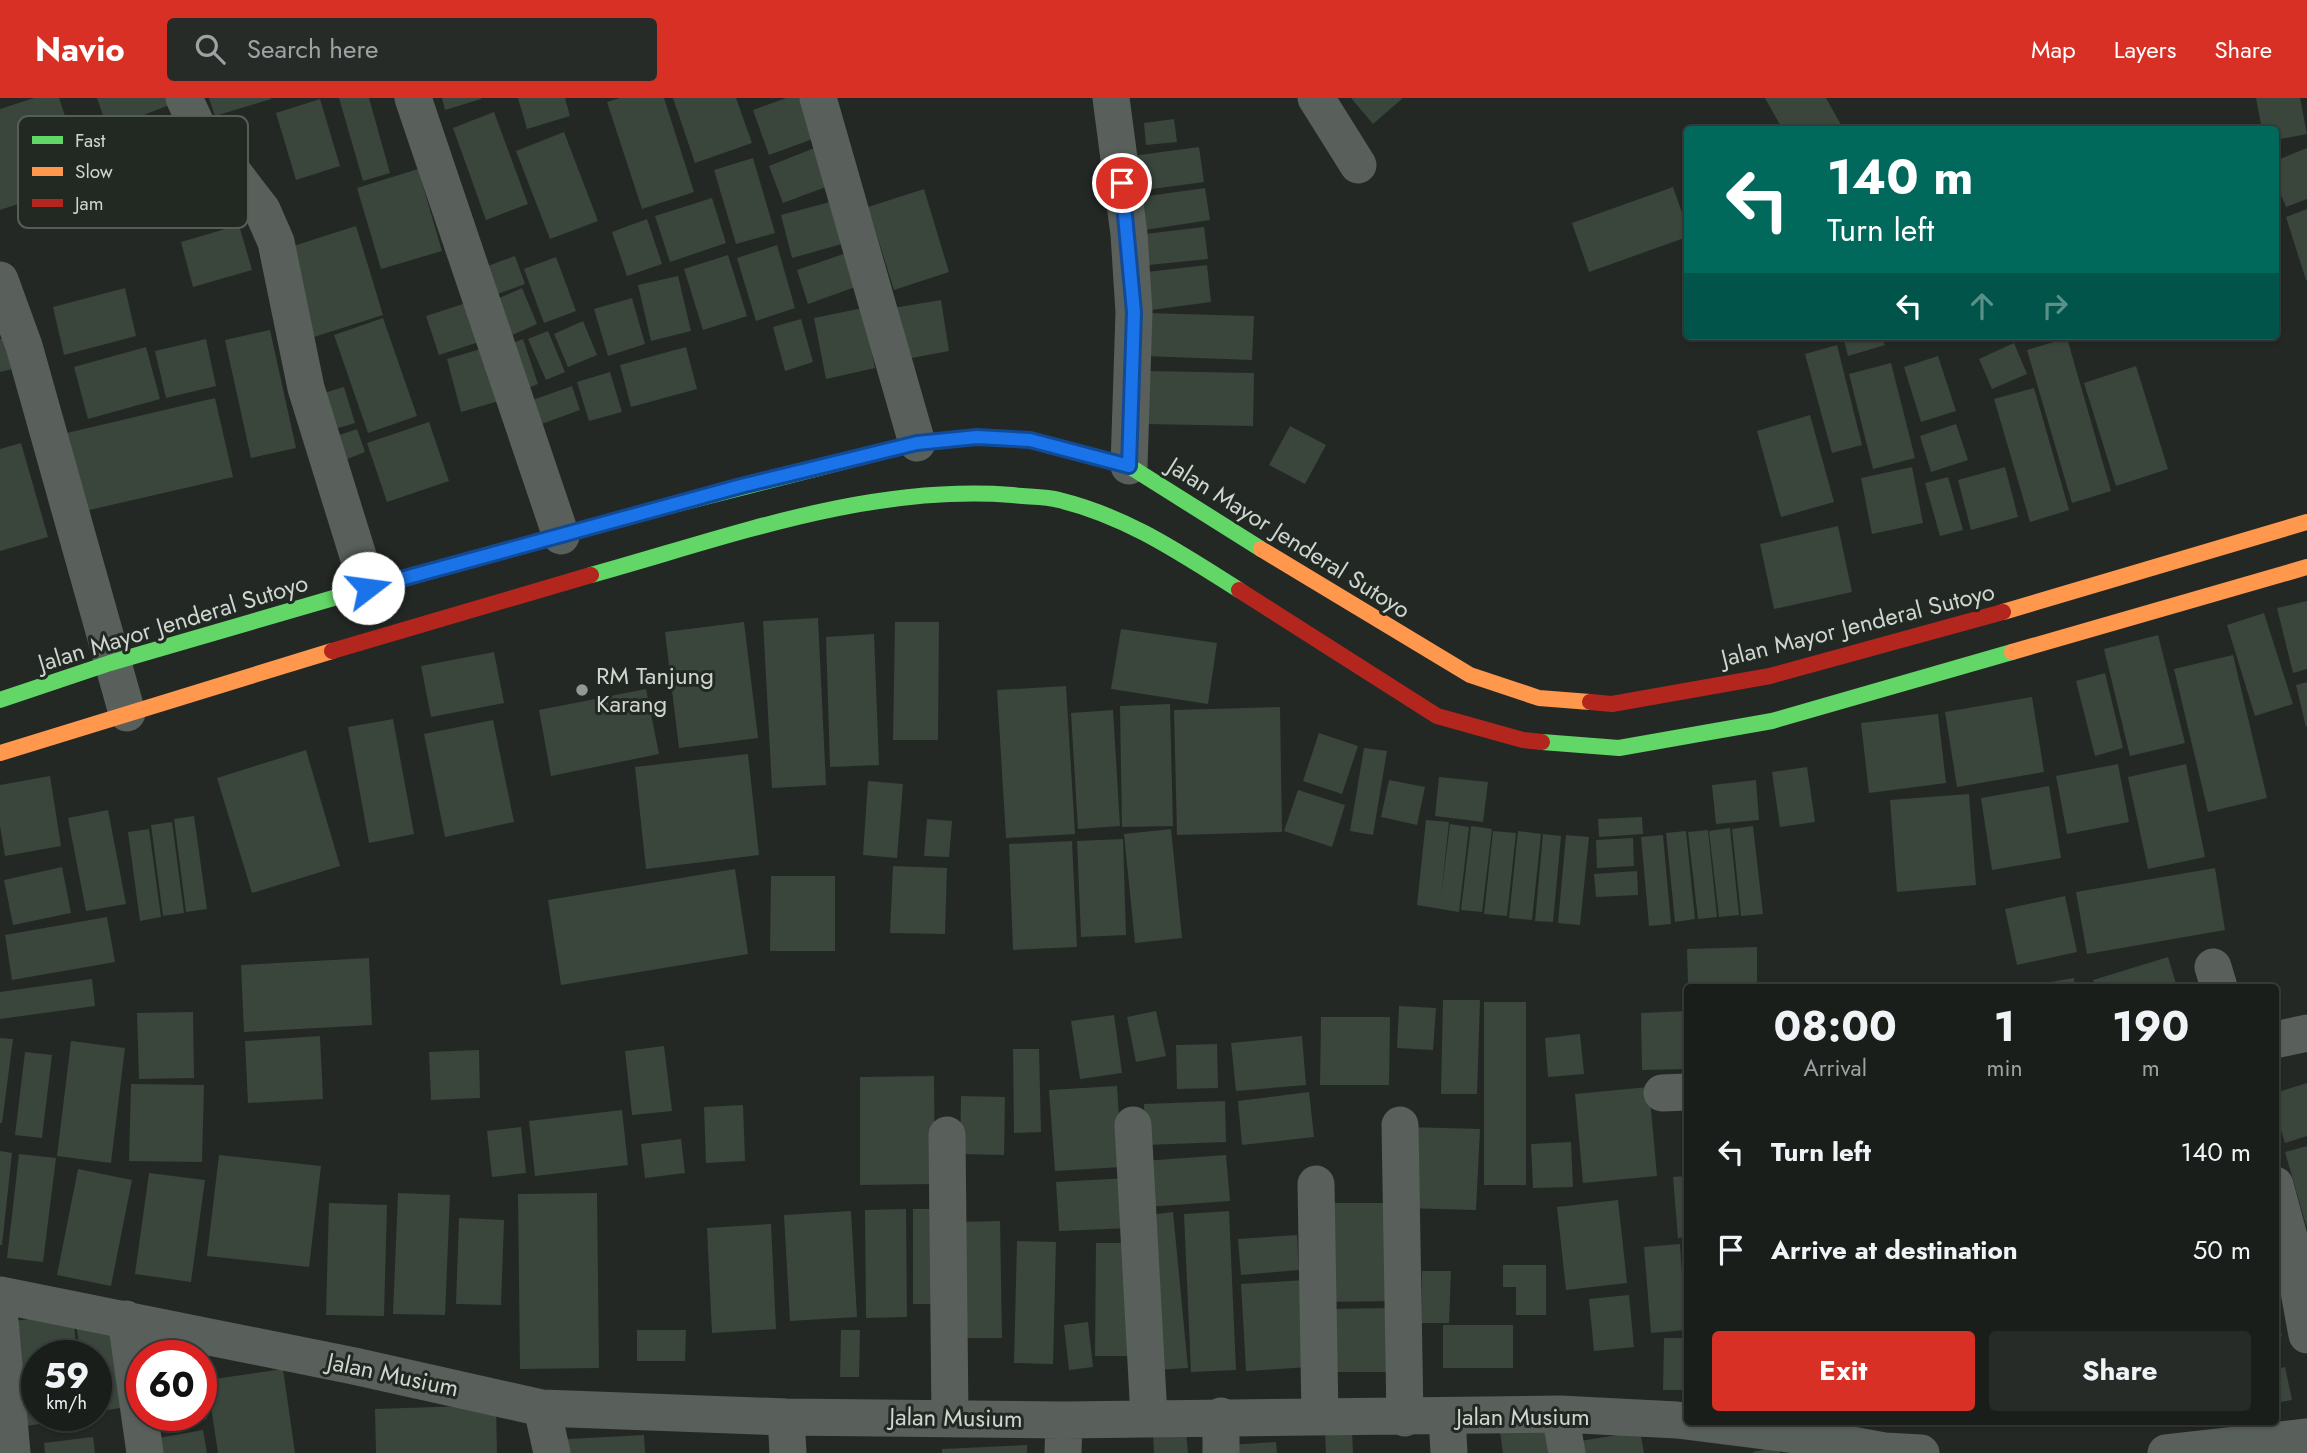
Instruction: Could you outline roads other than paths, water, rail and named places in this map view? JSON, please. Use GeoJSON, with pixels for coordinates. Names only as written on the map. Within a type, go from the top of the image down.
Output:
{"type":"FeatureCollection","features":[{"type":"Feature","properties":{"kind":"main road","name":"Jalan Mayor Jenderal Sutoyo"},"geometry":{"type":"LineString","coordinates":[[0,700],[110,663],[368,588],[741,486],[917,443],[977,437],[1030,440],[1129,466],[1320,587],[1470,675],[1539,698],[1612,704],[1770,676],[1958,625],[2307,522]]}},
{"type":"Feature","properties":{"kind":"main road"},"geometry":{"type":"LineString","coordinates":[[0,753],[464,611],[802,516],[891,497],[971,492],[1058,499],[1140,528],[1437,716],[1523,740],[1619,748],[1772,721],[2307,567]]}},
{"type":"Feature","properties":{"kind":"street"},"geometry":{"type":"LineString","coordinates":[[184,98],[192,116]]}},
{"type":"Feature","properties":{"kind":"street"},"geometry":{"type":"LineString","coordinates":[[413,98],[561,536]]}},
{"type":"Feature","properties":{"kind":"street"},"geometry":{"type":"LineString","coordinates":[[818,98],[917,443]]}},
{"type":"Feature","properties":{"kind":"street"},"geometry":{"type":"LineString","coordinates":[[1111,98],[1129,234],[1134,312],[1129,466]]}},
{"type":"Feature","properties":{"kind":"street"},"geometry":{"type":"LineString","coordinates":[[1316,98],[1358,165]]}},
{"type":"Feature","properties":{"kind":"street"},"geometry":{"type":"LineString","coordinates":[[248,192],[262,210],[276,242],[306,388],[368,588]]}},
{"type":"Feature","properties":{"kind":"street"},"geometry":{"type":"LineString","coordinates":[[0,279],[24,346],[110,663],[127,713]]}},
{"type":"Feature","properties":{"kind":"street"},"geometry":{"type":"LineString","coordinates":[[2279,1039],[2307,1033]]}},
{"type":"Feature","properties":{"kind":"street"},"geometry":{"type":"LineString","coordinates":[[1133,1125],[1149,1417]]}},
{"type":"Feature","properties":{"kind":"street"},"geometry":{"type":"LineString","coordinates":[[1400,1125],[1405,1418]]}},
{"type":"Feature","properties":{"kind":"street"},"geometry":{"type":"LineString","coordinates":[[947,1135],[950,1418]]}},
{"type":"Feature","properties":{"kind":"street"},"geometry":{"type":"LineString","coordinates":[[1316,1184],[1320,1417]]}},
{"type":"Feature","properties":{"kind":"street"},"geometry":{"type":"LineString","coordinates":[[2279,1200],[2289,1237],[2307,1335]]}},
{"type":"Feature","properties":{"kind":"street","name":"Jalan Musium"},"geometry":{"type":"LineString","coordinates":[[0,1294],[542,1408],[950,1418],[1063,1436],[1149,1417],[1405,1418],[1448,1435],[1560,1414],[1684,1421]]}},
{"type":"Feature","properties":{"kind":"street"},"geometry":{"type":"LineString","coordinates":[[126,1319],[145,1453]]}},
{"type":"Feature","properties":{"kind":"street"},"geometry":{"type":"LineString","coordinates":[[0,1321],[12,1453]]}},
{"type":"Feature","properties":{"kind":"street"},"geometry":{"type":"LineString","coordinates":[[542,1408],[552,1453]]}},
{"type":"Feature","properties":{"kind":"street"},"geometry":{"type":"LineString","coordinates":[[1560,1414],[1567,1453]]}},
{"type":"Feature","properties":{"kind":"street"},"geometry":{"type":"LineString","coordinates":[[786,1416],[788,1453]]}},
{"type":"Feature","properties":{"kind":"street"},"geometry":{"type":"LineString","coordinates":[[1221,1416],[1221,1453]]}},
{"type":"Feature","properties":{"kind":"street","name":"Jalan Musium"},"geometry":{"type":"LineString","coordinates":[[1704,1425],[1808,1444],[1882,1436],[1922,1453]]}},
{"type":"Feature","properties":{"kind":"street"},"geometry":{"type":"LineString","coordinates":[[2166,1453],[2307,1437]]}},
{"type":"Feature","properties":{"kind":"place","name":"RM Tanjung Karang"},"geometry":{"type":"Point","coordinates":[582,690]}}]}
